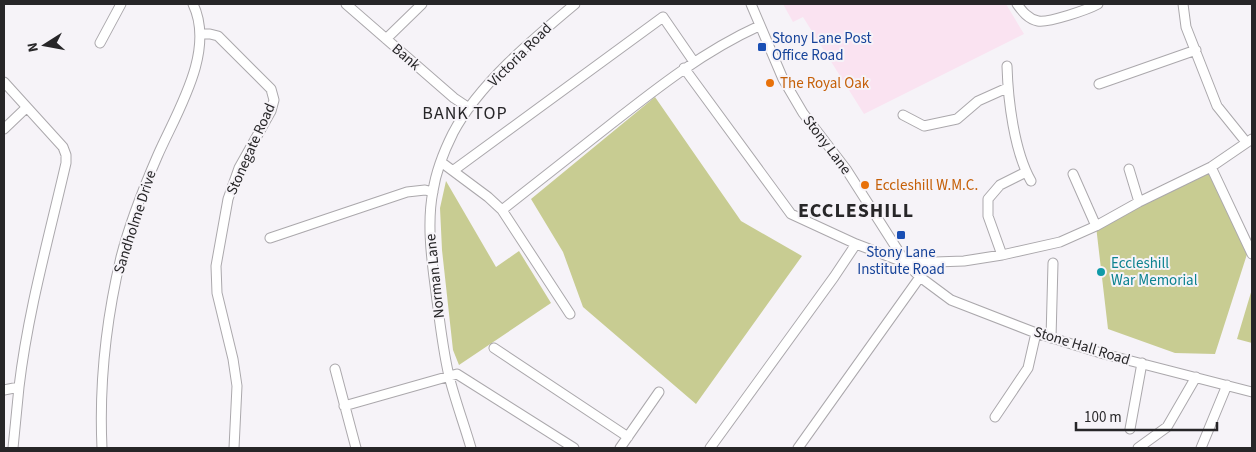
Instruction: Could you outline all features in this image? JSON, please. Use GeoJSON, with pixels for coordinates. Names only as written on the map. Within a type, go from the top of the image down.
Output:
{"type":"FeatureCollection","features":[{"type":"Feature","properties":{"kind":"street"},"geometry":{"type":"LineString","coordinates":[[100,43],[122,4]]}},
{"type":"Feature","properties":{"kind":"street","name":"Sandholme Drive"},"geometry":{"type":"LineString","coordinates":[[102,448],[101,426],[105,344],[112,300],[122,256],[156,158],[187,90],[198,58],[201,34],[193,4]]}},
{"type":"Feature","properties":{"kind":"street","name":"Bank"},"geometry":{"type":"LineString","coordinates":[[346,4],[468,108]]}},
{"type":"Feature","properties":{"kind":"street"},"geometry":{"type":"LineString","coordinates":[[386,40],[422,4]]}},
{"type":"Feature","properties":{"kind":"street","name":"Victoria Road"},"geometry":{"type":"LineString","coordinates":[[468,108],[528,44],[575,4]]}},
{"type":"Feature","properties":{"kind":"street","name":"Stony Lane"},"geometry":{"type":"LineString","coordinates":[[751,4],[783,79],[803,113],[846,169],[906,263],[920,277]]}},
{"type":"Feature","properties":{"kind":"street"},"geometry":{"type":"LineString","coordinates":[[1017,4],[1029,18],[1040,22],[1084,10],[1098,4]]}},
{"type":"Feature","properties":{"kind":"street"},"geometry":{"type":"LineString","coordinates":[[684,68],[791,214],[856,244],[906,263],[964,261],[1060,242],[1096,226],[1139,202],[1211,167],[1249,141],[1217,106],[1186,27],[1183,4]]}},
{"type":"Feature","properties":{"kind":"street"},"geometry":{"type":"LineString","coordinates":[[454,170],[663,17],[694,62]]}},
{"type":"Feature","properties":{"kind":"street"},"geometry":{"type":"LineString","coordinates":[[502,210],[656,88],[684,68],[738,36],[759,26]]}},
{"type":"Feature","properties":{"kind":"street","name":"Stonegate Road"},"geometry":{"type":"LineString","coordinates":[[201,34],[218,36],[271,89],[274,100],[271,111],[239,168],[228,199],[216,266],[217,293],[233,359],[237,386],[234,448]]}},
{"type":"Feature","properties":{"kind":"street"},"geometry":{"type":"LineString","coordinates":[[1099,84],[1196,50]]}},
{"type":"Feature","properties":{"kind":"street"},"geometry":{"type":"LineString","coordinates":[[1007,66],[1008,88],[1019,152],[1031,181]]}},
{"type":"Feature","properties":{"kind":"street"},"geometry":{"type":"LineString","coordinates":[[4,82],[63,147],[66,155],[66,163],[36,288],[24,351],[13,448]]}},
{"type":"Feature","properties":{"kind":"street"},"geometry":{"type":"LineString","coordinates":[[904,115],[924,126],[957,119],[978,100],[1008,88]]}},
{"type":"Feature","properties":{"kind":"street"},"geometry":{"type":"LineString","coordinates":[[4,129],[26,108]]}},
{"type":"Feature","properties":{"kind":"street","name":"Norman Lane"},"geometry":{"type":"LineString","coordinates":[[468,108],[453,133],[441,162],[433,192],[430,219],[433,266],[443,348],[449,377],[471,448]]}},
{"type":"Feature","properties":{"kind":"street"},"geometry":{"type":"LineString","coordinates":[[441,162],[454,170],[502,210],[570,314]]}},
{"type":"Feature","properties":{"kind":"street"},"geometry":{"type":"LineString","coordinates":[[1211,167],[1252,254]]}},
{"type":"Feature","properties":{"kind":"street"},"geometry":{"type":"LineString","coordinates":[[1129,169],[1139,202]]}},
{"type":"Feature","properties":{"kind":"street"},"geometry":{"type":"LineString","coordinates":[[1002,255],[988,216],[988,199],[1000,185],[1026,172]]}},
{"type":"Feature","properties":{"kind":"street"},"geometry":{"type":"LineString","coordinates":[[1073,174],[1096,226]]}},
{"type":"Feature","properties":{"kind":"street"},"geometry":{"type":"LineString","coordinates":[[270,238],[407,192],[425,190],[433,192]]}},
{"type":"Feature","properties":{"kind":"street"},"geometry":{"type":"LineString","coordinates":[[710,448],[856,244]]}},
{"type":"Feature","properties":{"kind":"street"},"geometry":{"type":"LineString","coordinates":[[1051,338],[1053,263]]}},
{"type":"Feature","properties":{"kind":"street"},"geometry":{"type":"LineString","coordinates":[[798,448],[920,277]]}},
{"type":"Feature","properties":{"kind":"street","name":"Stone Hall Road"},"geometry":{"type":"LineString","coordinates":[[920,277],[951,300],[1036,333],[1252,392]]}},
{"type":"Feature","properties":{"kind":"street"},"geometry":{"type":"LineString","coordinates":[[995,418],[1028,368],[1036,333]]}},
{"type":"Feature","properties":{"kind":"street"},"geometry":{"type":"LineString","coordinates":[[494,348],[628,436]]}},
{"type":"Feature","properties":{"kind":"street"},"geometry":{"type":"LineString","coordinates":[[1130,429],[1142,363]]}},
{"type":"Feature","properties":{"kind":"street"},"geometry":{"type":"LineString","coordinates":[[335,368],[356,448]]}},
{"type":"Feature","properties":{"kind":"street"},"geometry":{"type":"LineString","coordinates":[[344,406],[457,374],[574,448]]}},
{"type":"Feature","properties":{"kind":"street"},"geometry":{"type":"LineString","coordinates":[[1138,448],[1167,427],[1196,377]]}},
{"type":"Feature","properties":{"kind":"street"},"geometry":{"type":"LineString","coordinates":[[1201,448],[1227,385]]}},
{"type":"Feature","properties":{"kind":"street"},"geometry":{"type":"LineString","coordinates":[[4,390],[19,387]]}},
{"type":"Feature","properties":{"kind":"street"},"geometry":{"type":"LineString","coordinates":[[620,448],[659,392]]}},
{"type":"Feature","properties":{"kind":"shaded area"},"geometry":{"type":"Polygon","coordinates":[[[783,4],[1006,4],[1024,34],[864,114],[803,17],[793,22],[783,4]]]}},
{"type":"Feature","properties":{"kind":"green space"},"geometry":{"type":"Polygon","coordinates":[[[655,97],[741,221],[802,256],[696,404],[583,307],[563,252],[531,199],[655,97]]]}},
{"type":"Feature","properties":{"kind":"green space"},"geometry":{"type":"Polygon","coordinates":[[[1211,167],[1249,248],[1215,354],[1175,353],[1108,329],[1096,226],[1211,167]]]}},
{"type":"Feature","properties":{"kind":"green space"},"geometry":{"type":"Polygon","coordinates":[[[446,181],[496,267],[519,251],[551,303],[459,365],[453,350],[442,250],[440,208],[446,181]]]}},
{"type":"Feature","properties":{"kind":"green space"},"geometry":{"type":"Polygon","coordinates":[[[1252,289],[1252,343],[1237,339],[1252,289]]]}},
{"type":"Feature","properties":{"kind":"place","name":"Stony Lane Post Office Road"},"geometry":{"type":"Point","coordinates":[762,47]}},
{"type":"Feature","properties":{"kind":"place","name":"The Royal Oak"},"geometry":{"type":"Point","coordinates":[770,83]}},
{"type":"Feature","properties":{"kind":"place","name":"Eccleshill W.M.C."},"geometry":{"type":"Point","coordinates":[865,185]}},
{"type":"Feature","properties":{"kind":"place","name":"Stony Lane Institute Road"},"geometry":{"type":"Point","coordinates":[901,235]}},
{"type":"Feature","properties":{"kind":"place","name":"Eccleshill War Memorial"},"geometry":{"type":"Point","coordinates":[1101,272]}},
{"type":"Feature","properties":{"kind":"district","name":"BANK TOP"},"geometry":{"type":"Point","coordinates":[465,113]}},
{"type":"Feature","properties":{"kind":"district","name":"ECCLESHILL"},"geometry":{"type":"Point","coordinates":[856,211]}}]}
